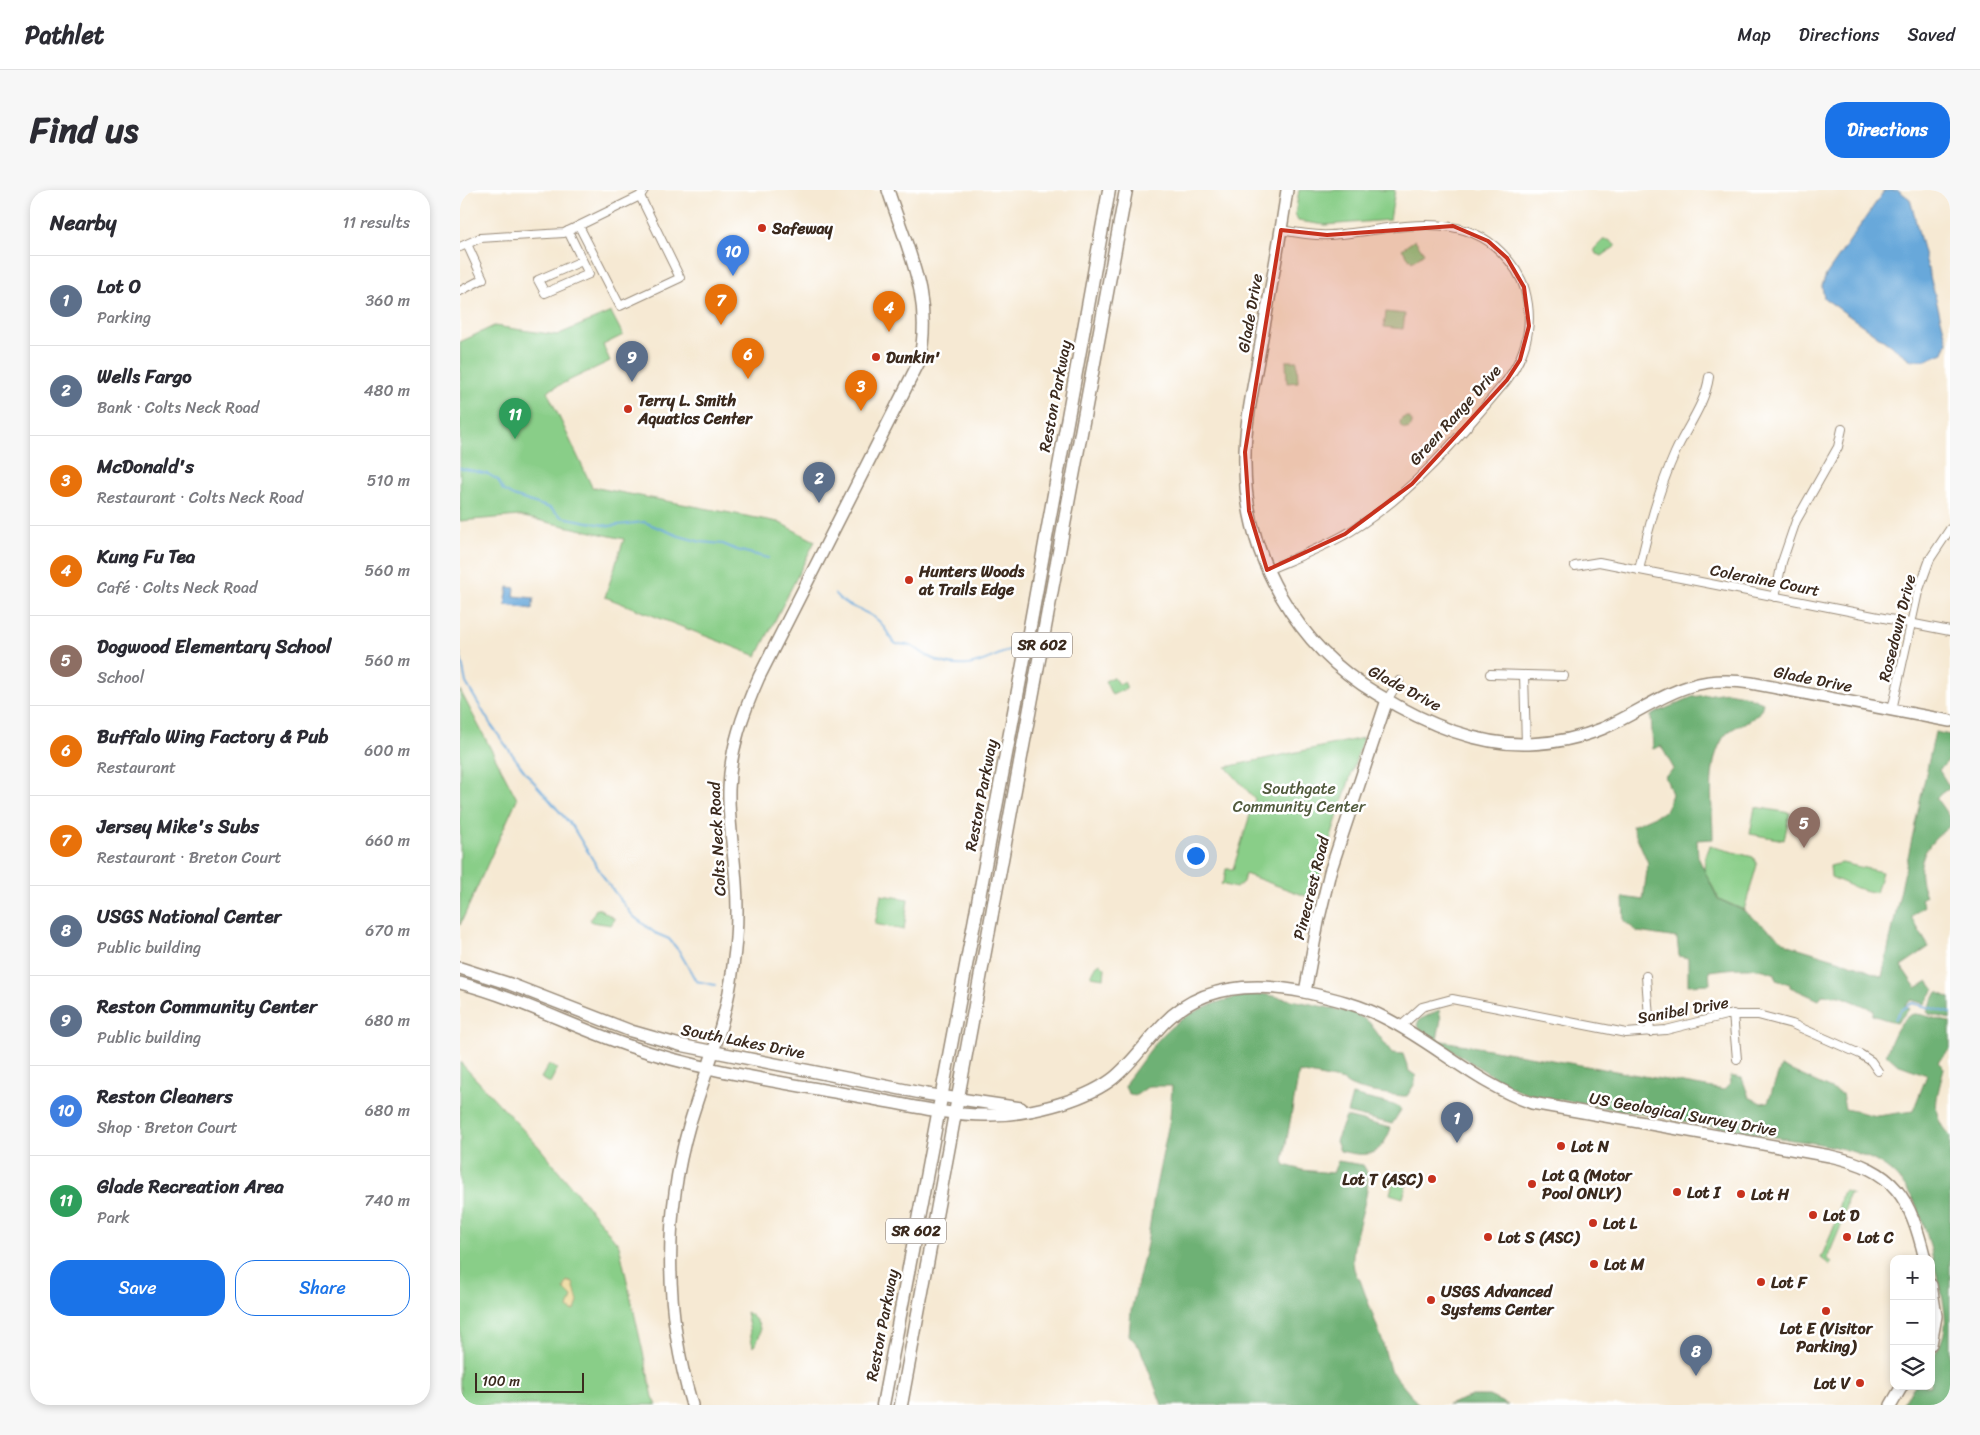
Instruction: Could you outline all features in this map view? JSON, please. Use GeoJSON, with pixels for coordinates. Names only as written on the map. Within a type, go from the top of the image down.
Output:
{"type":"FeatureCollection","features":[{"type":"Feature","properties":{"kind":"main road","name":"Reston Parkway"},"geometry":{"type":"LineString","coordinates":[[883,1405],[1025,652],[1109,190]]}},
{"type":"Feature","properties":{"kind":"main road","name":"Reston Parkway"},"geometry":{"type":"LineString","coordinates":[[901,1405],[1126,190]]}},
{"type":"Feature","properties":{"kind":"street","name":"Colts Neck Road"},"geometry":{"type":"LineString","coordinates":[[692,1405],[675,1328],[672,1295],[671,1239],[680,1160],[728,995],[735,947],[736,884],[729,795],[732,758],[738,728],[759,677],[912,377],[922,347],[925,319],[922,296],[888,190]]}},
{"type":"Feature","properties":{"kind":"street","name":"Glade Drive"},"geometry":{"type":"LineString","coordinates":[[1288,190],[1251,399],[1245,452],[1249,511],[1267,570],[1290,612],[1317,646],[1348,675],[1387,700],[1420,717],[1471,736],[1499,742],[1526,744],[1556,742],[1585,735],[1610,725],[1672,691],[1711,681],[1751,683],[1950,721]]}},
{"type":"Feature","properties":{"kind":"street"},"geometry":{"type":"LineString","coordinates":[[460,291],[483,279],[464,246],[480,238],[568,231],[642,193],[680,278],[620,306],[578,226]]}},
{"type":"Feature","properties":{"kind":"street","name":"Green Range Drive"},"geometry":{"type":"LineString","coordinates":[[1267,570],[1345,534],[1372,517],[1412,484],[1508,380],[1520,360],[1529,326],[1528,300],[1515,268],[1488,241],[1465,230],[1453,226],[1430,225],[1327,235],[1281,230]]}},
{"type":"Feature","properties":{"kind":"street"},"geometry":{"type":"LineString","coordinates":[[568,231],[582,261],[588,274],[545,293],[538,280],[582,261]]}},
{"type":"Feature","properties":{"kind":"street"},"geometry":{"type":"LineString","coordinates":[[1639,570],[1649,525],[1666,474],[1704,398],[1709,377]]}},
{"type":"Feature","properties":{"kind":"street"},"geometry":{"type":"LineString","coordinates":[[1775,597],[1782,562],[1796,521],[1838,447],[1842,429]]}},
{"type":"Feature","properties":{"kind":"street","name":"Rosedown Drive"},"geometry":{"type":"LineString","coordinates":[[1892,710],[1922,578],[1937,547],[1950,529]]}},
{"type":"Feature","properties":{"kind":"street","name":"Coleraine Court"},"geometry":{"type":"LineString","coordinates":[[1575,566],[1599,562],[1950,631]]}},
{"type":"Feature","properties":{"kind":"street"},"geometry":{"type":"LineString","coordinates":[[1490,674],[1564,676]]}},
{"type":"Feature","properties":{"kind":"street"},"geometry":{"type":"LineString","coordinates":[[1524,675],[1526,744]]}},
{"type":"Feature","properties":{"kind":"street","name":"Pinecrest Road"},"geometry":{"type":"LineString","coordinates":[[1305,992],[1318,922],[1332,867],[1387,700],[1399,681]]}},
{"type":"Feature","properties":{"kind":"street","name":"South Lakes Drive"},"geometry":{"type":"LineString","coordinates":[[460,968],[510,984],[631,1031],[712,1053],[958,1099],[1030,1109]]}},
{"type":"Feature","properties":{"kind":"street"},"geometry":{"type":"LineString","coordinates":[[1646,976],[1650,1032]]}},
{"type":"Feature","properties":{"kind":"street","name":"South Lakes Drive"},"geometry":{"type":"LineString","coordinates":[[460,983],[632,1047],[708,1067],[955,1113],[994,1115],[1065,1102],[1108,1082],[1128,1065],[1169,1018],[1199,999],[1225,990],[1243,987],[1268,987],[1305,992],[1359,1006],[1400,1026]]}},
{"type":"Feature","properties":{"kind":"street"},"geometry":{"type":"LineString","coordinates":[[504,998],[510,984]]}},
{"type":"Feature","properties":{"kind":"street","name":"Sanibel Drive"},"geometry":{"type":"LineString","coordinates":[[1400,1026],[1422,1008],[1452,999],[1617,1032],[1650,1032],[1733,1014],[1766,1016],[1792,1024],[1867,1058],[1878,1071]]}},
{"type":"Feature","properties":{"kind":"street"},"geometry":{"type":"LineString","coordinates":[[1733,1014],[1737,1059]]}},
{"type":"Feature","properties":{"kind":"street","name":"US Geological Survey Drive"},"geometry":{"type":"LineString","coordinates":[[1400,1026],[1498,1089],[1532,1104],[1830,1156],[1860,1163],[1884,1178],[1903,1198],[1916,1222],[1924,1255]]}},
{"type":"Feature","properties":{"kind":"street"},"geometry":{"type":"LineString","coordinates":[[1891,1405],[1900,1390]]}},
{"type":"Feature","properties":{"kind":"highlighted area"},"geometry":{"type":"Polygon","coordinates":[[[1453,226],[1488,241],[1507,258],[1524,287],[1529,326],[1520,360],[1507,380],[1412,484],[1345,534],[1267,570],[1249,511],[1245,452],[1281,230],[1327,235],[1453,226]]]}},
{"type":"Feature","properties":{"kind":"green space"},"geometry":{"type":"Polygon","coordinates":[[[1299,190],[1395,190],[1390,220],[1325,225],[1298,221],[1295,214],[1299,190]]]}},
{"type":"Feature","properties":{"kind":"green space"},"geometry":{"type":"Polygon","coordinates":[[[1415,240],[1424,253],[1412,262],[1402,249],[1415,240]]]}},
{"type":"Feature","properties":{"kind":"green space"},"geometry":{"type":"Polygon","coordinates":[[[1603,240],[1609,240],[1616,246],[1602,256],[1596,254],[1594,249],[1603,240]]]}},
{"type":"Feature","properties":{"kind":"green space"},"geometry":{"type":"Polygon","coordinates":[[[611,312],[623,335],[603,345],[610,361],[547,391],[592,487],[778,522],[815,541],[757,656],[605,597],[624,539],[519,516],[460,521],[460,342],[494,326],[557,335],[611,312]]]}},
{"type":"Feature","properties":{"kind":"green space"},"geometry":{"type":"Polygon","coordinates":[[[1386,312],[1405,314],[1403,329],[1384,327],[1386,312]]]}},
{"type":"Feature","properties":{"kind":"green space"},"geometry":{"type":"Polygon","coordinates":[[[1286,361],[1297,361],[1298,382],[1287,383],[1286,361]]]}},
{"type":"Feature","properties":{"kind":"green space"},"geometry":{"type":"Polygon","coordinates":[[[1404,417],[1408,417],[1412,423],[1408,429],[1404,429],[1400,425],[1400,421],[1404,417]]]}},
{"type":"Feature","properties":{"kind":"green space"},"geometry":{"type":"Polygon","coordinates":[[[1113,677],[1119,685],[1124,682],[1127,688],[1112,695],[1105,681],[1113,677]]]}},
{"type":"Feature","properties":{"kind":"green space"},"geometry":{"type":"Polygon","coordinates":[[[460,690],[517,799],[460,925],[460,690]]]}},
{"type":"Feature","properties":{"kind":"green space"},"geometry":{"type":"Polygon","coordinates":[[[1727,692],[1744,695],[1763,703],[1756,716],[1726,734],[1717,751],[1714,763],[1711,788],[1713,839],[1697,840],[1698,857],[1718,899],[1744,911],[1789,945],[1857,966],[1882,977],[1935,732],[1950,735],[1950,751],[1947,754],[1950,759],[1939,770],[1950,788],[1936,798],[1950,818],[1950,826],[1933,841],[1923,856],[1921,874],[1926,896],[1921,899],[1924,906],[1911,917],[1929,947],[1901,966],[1916,988],[1928,981],[1934,989],[1925,1004],[1912,1000],[1905,1005],[1909,1009],[1897,1023],[1872,1015],[1874,1010],[1841,996],[1822,995],[1819,1000],[1790,987],[1790,984],[1776,980],[1775,974],[1759,969],[1742,968],[1709,971],[1710,984],[1688,985],[1688,958],[1679,956],[1677,938],[1638,932],[1624,921],[1623,897],[1643,900],[1648,863],[1632,826],[1666,811],[1672,794],[1665,776],[1674,769],[1661,746],[1653,749],[1651,715],[1692,697],[1727,692]]]}},
{"type":"Feature","properties":{"kind":"green space","name":"Southgate Community Center"},"geometry":{"type":"Polygon","coordinates":[[[1363,738],[1327,849],[1314,899],[1245,874],[1243,882],[1236,888],[1221,884],[1224,880],[1226,869],[1233,869],[1255,799],[1226,767],[1363,738]]]}},
{"type":"Feature","properties":{"kind":"green space"},"geometry":{"type":"Polygon","coordinates":[[[1755,807],[1790,813],[1784,840],[1750,834],[1755,807]]]}},
{"type":"Feature","properties":{"kind":"green space"},"geometry":{"type":"Polygon","coordinates":[[[1710,846],[1753,857],[1757,865],[1744,910],[1719,899],[1704,870],[1705,858],[1710,846]]]}},
{"type":"Feature","properties":{"kind":"green space"},"geometry":{"type":"Polygon","coordinates":[[[1842,863],[1882,872],[1876,893],[1856,888],[1831,877],[1830,866],[1842,863]]]}},
{"type":"Feature","properties":{"kind":"green space"},"geometry":{"type":"Polygon","coordinates":[[[881,895],[908,899],[904,930],[875,924],[881,895]]]}},
{"type":"Feature","properties":{"kind":"green space"},"geometry":{"type":"Polygon","coordinates":[[[596,909],[600,909],[615,919],[611,925],[590,920],[596,909]]]}},
{"type":"Feature","properties":{"kind":"green space"},"geometry":{"type":"Polygon","coordinates":[[[1100,963],[1105,968],[1104,978],[1091,976],[1096,966],[1100,963]]]}},
{"type":"Feature","properties":{"kind":"green space"},"geometry":{"type":"Polygon","coordinates":[[[1937,992],[1950,998],[1950,1019],[1929,1014],[1927,1011],[1937,992]]]}},
{"type":"Feature","properties":{"kind":"green space"},"geometry":{"type":"Polygon","coordinates":[[[1263,994],[1354,1013],[1369,1022],[1392,1053],[1403,1054],[1409,1071],[1416,1076],[1414,1085],[1407,1096],[1402,1096],[1362,1090],[1344,1081],[1299,1072],[1283,1161],[1285,1165],[1302,1170],[1333,1173],[1338,1161],[1363,1165],[1367,1175],[1367,1189],[1355,1239],[1354,1269],[1360,1280],[1382,1340],[1390,1370],[1419,1405],[1162,1405],[1140,1348],[1129,1335],[1131,1311],[1147,1244],[1154,1196],[1170,1118],[1172,1086],[1149,1086],[1135,1096],[1128,1093],[1125,1087],[1127,1081],[1158,1041],[1179,1021],[1201,1009],[1225,1000],[1263,994]]]}},
{"type":"Feature","properties":{"kind":"green space"},"geometry":{"type":"Polygon","coordinates":[[[1439,1010],[1441,1019],[1437,1040],[1724,1090],[1731,1083],[1730,1076],[1742,1078],[1749,1097],[1761,1103],[1768,1102],[1781,1066],[1842,1094],[1845,1109],[1877,1116],[1913,1111],[1927,1075],[1897,1064],[1886,1054],[1893,1036],[1901,1024],[1905,1019],[1915,1014],[1950,1022],[1950,1049],[1938,1062],[1944,1068],[1936,1104],[1939,1120],[1950,1136],[1950,1405],[1902,1405],[1911,1390],[1935,1390],[1935,1355],[1943,1338],[1945,1312],[1935,1268],[1935,1255],[1932,1255],[1917,1207],[1905,1186],[1890,1171],[1872,1159],[1850,1151],[1823,1145],[1527,1094],[1504,1083],[1422,1032],[1417,1025],[1419,1020],[1439,1010]]]}},
{"type":"Feature","properties":{"kind":"green space"},"geometry":{"type":"Polygon","coordinates":[[[460,1062],[540,1148],[619,1245],[653,1397],[657,1405],[460,1405],[460,1062]]]}},
{"type":"Feature","properties":{"kind":"green space"},"geometry":{"type":"Polygon","coordinates":[[[549,1064],[557,1069],[550,1083],[541,1078],[549,1064]]]}},
{"type":"Feature","properties":{"kind":"green space"},"geometry":{"type":"Polygon","coordinates":[[[1352,1095],[1398,1106],[1401,1110],[1392,1124],[1347,1113],[1352,1095]]]}},
{"type":"Feature","properties":{"kind":"green space"},"geometry":{"type":"Polygon","coordinates":[[[1346,1117],[1391,1128],[1382,1145],[1372,1153],[1358,1154],[1340,1151],[1336,1141],[1346,1117]]]}},
{"type":"Feature","properties":{"kind":"green space"},"geometry":{"type":"Polygon","coordinates":[[[1396,1171],[1409,1175],[1403,1198],[1390,1194],[1396,1171]]]}},
{"type":"Feature","properties":{"kind":"green space"},"geometry":{"type":"Polygon","coordinates":[[[1845,1191],[1853,1194],[1848,1195],[1843,1221],[1827,1259],[1832,1263],[1830,1265],[1821,1258],[1834,1227],[1842,1193],[1845,1191]]]}},
{"type":"Feature","properties":{"kind":"green space"},"geometry":{"type":"Polygon","coordinates":[[[746,1312],[755,1319],[760,1328],[759,1337],[753,1347],[746,1312]]]}},
{"type":"Feature","properties":{"kind":"green space"},"geometry":{"type":"Polygon","coordinates":[[[1472,1396],[1489,1396],[1508,1405],[1447,1405],[1472,1396]]]}},
{"type":"Feature","properties":{"kind":"sand"},"geometry":{"type":"Polygon","coordinates":[[[567,1281],[573,1283],[578,1302],[575,1310],[572,1311],[568,1308],[572,1297],[564,1289],[567,1281]]]}},
{"type":"Feature","properties":{"kind":"water"},"geometry":{"type":"Polygon","coordinates":[[[1898,190],[1910,199],[1947,342],[1943,353],[1926,360],[1911,360],[1824,298],[1822,286],[1826,275],[1884,191],[1898,190]]]}},
{"type":"Feature","properties":{"kind":"water"},"geometry":{"type":"Polygon","coordinates":[[[508,587],[515,588],[514,596],[534,598],[532,609],[505,605],[508,587]]]}},
{"type":"Feature","properties":{"kind":"waterway"},"geometry":{"type":"LineString","coordinates":[[460,468],[488,474],[498,480],[503,490],[513,496],[550,508],[562,517],[609,526],[644,522],[679,536],[701,542],[723,544],[737,550],[768,558]]}},
{"type":"Feature","properties":{"kind":"waterway"},"geometry":{"type":"LineString","coordinates":[[835,594],[848,605],[879,621],[896,644],[911,646],[931,658],[945,663],[957,665],[978,663],[1022,645]]}},
{"type":"Feature","properties":{"kind":"waterway"},"geometry":{"type":"LineString","coordinates":[[460,653],[466,683],[491,725],[526,773],[572,826],[606,881],[633,916],[655,933],[669,939],[679,951],[696,981],[715,985]]}},
{"type":"Feature","properties":{"kind":"waterway"},"geometry":{"type":"LineString","coordinates":[[1895,1019],[1901,1010],[1912,1003],[1950,1013]]}},
{"type":"Feature","properties":{"kind":"place","name":"Safeway"},"geometry":{"type":"Point","coordinates":[762,228]}},
{"type":"Feature","properties":{"kind":"place","name":"Reston Cleaners"},"geometry":{"type":"Point","coordinates":[733,276]}},
{"type":"Feature","properties":{"kind":"place","name":"Jersey Mike's Subs"},"geometry":{"type":"Point","coordinates":[721,325]}},
{"type":"Feature","properties":{"kind":"place","name":"Kung Fu Tea"},"geometry":{"type":"Point","coordinates":[889,332]}},
{"type":"Feature","properties":{"kind":"place","name":"Dunkin'"},"geometry":{"type":"Point","coordinates":[876,357]}},
{"type":"Feature","properties":{"kind":"place","name":"Buffalo Wing Factory & Pub"},"geometry":{"type":"Point","coordinates":[748,379]}},
{"type":"Feature","properties":{"kind":"place","name":"Reston Community Center"},"geometry":{"type":"Point","coordinates":[632,382]}},
{"type":"Feature","properties":{"kind":"place","name":"Terry L. Smith Aquatics Center"},"geometry":{"type":"Point","coordinates":[628,409]}},
{"type":"Feature","properties":{"kind":"place","name":"McDonald's"},"geometry":{"type":"Point","coordinates":[861,411]}},
{"type":"Feature","properties":{"kind":"place","name":"Glade Recreation Area"},"geometry":{"type":"Point","coordinates":[515,439]}},
{"type":"Feature","properties":{"kind":"place","name":"Wells Fargo"},"geometry":{"type":"Point","coordinates":[819,503]}},
{"type":"Feature","properties":{"kind":"place","name":"Hunters Woods at Trails Edge"},"geometry":{"type":"Point","coordinates":[909,580]}},
{"type":"Feature","properties":{"kind":"place","name":"Dogwood Elementary School"},"geometry":{"type":"Point","coordinates":[1804,848]}},
{"type":"Feature","properties":{"kind":"place","name":"Lot O"},"geometry":{"type":"Point","coordinates":[1457,1143]}},
{"type":"Feature","properties":{"kind":"place","name":"Lot N"},"geometry":{"type":"Point","coordinates":[1561,1146]}},
{"type":"Feature","properties":{"kind":"place","name":"Lot T (ASC)"},"geometry":{"type":"Point","coordinates":[1432,1179]}},
{"type":"Feature","properties":{"kind":"place","name":"Lot Q (Motor Pool ONLY)"},"geometry":{"type":"Point","coordinates":[1532,1184]}},
{"type":"Feature","properties":{"kind":"place","name":"Lot I"},"geometry":{"type":"Point","coordinates":[1677,1192]}},
{"type":"Feature","properties":{"kind":"place","name":"Lot H"},"geometry":{"type":"Point","coordinates":[1741,1194]}},
{"type":"Feature","properties":{"kind":"place","name":"Lot D"},"geometry":{"type":"Point","coordinates":[1813,1215]}},
{"type":"Feature","properties":{"kind":"place","name":"Lot L"},"geometry":{"type":"Point","coordinates":[1593,1223]}},
{"type":"Feature","properties":{"kind":"place","name":"Lot S (ASC)"},"geometry":{"type":"Point","coordinates":[1488,1237]}},
{"type":"Feature","properties":{"kind":"place","name":"Lot C"},"geometry":{"type":"Point","coordinates":[1847,1237]}},
{"type":"Feature","properties":{"kind":"place","name":"Lot M"},"geometry":{"type":"Point","coordinates":[1594,1264]}},
{"type":"Feature","properties":{"kind":"place","name":"Lot F"},"geometry":{"type":"Point","coordinates":[1761,1282]}},
{"type":"Feature","properties":{"kind":"place","name":"USGS Advanced Systems Center"},"geometry":{"type":"Point","coordinates":[1431,1300]}},
{"type":"Feature","properties":{"kind":"place","name":"Lot E (Visitor Parking)"},"geometry":{"type":"Point","coordinates":[1826,1311]}},
{"type":"Feature","properties":{"kind":"place","name":"USGS National Center"},"geometry":{"type":"Point","coordinates":[1696,1376]}},
{"type":"Feature","properties":{"kind":"place","name":"Lot V"},"geometry":{"type":"Point","coordinates":[1860,1383]}}]}
